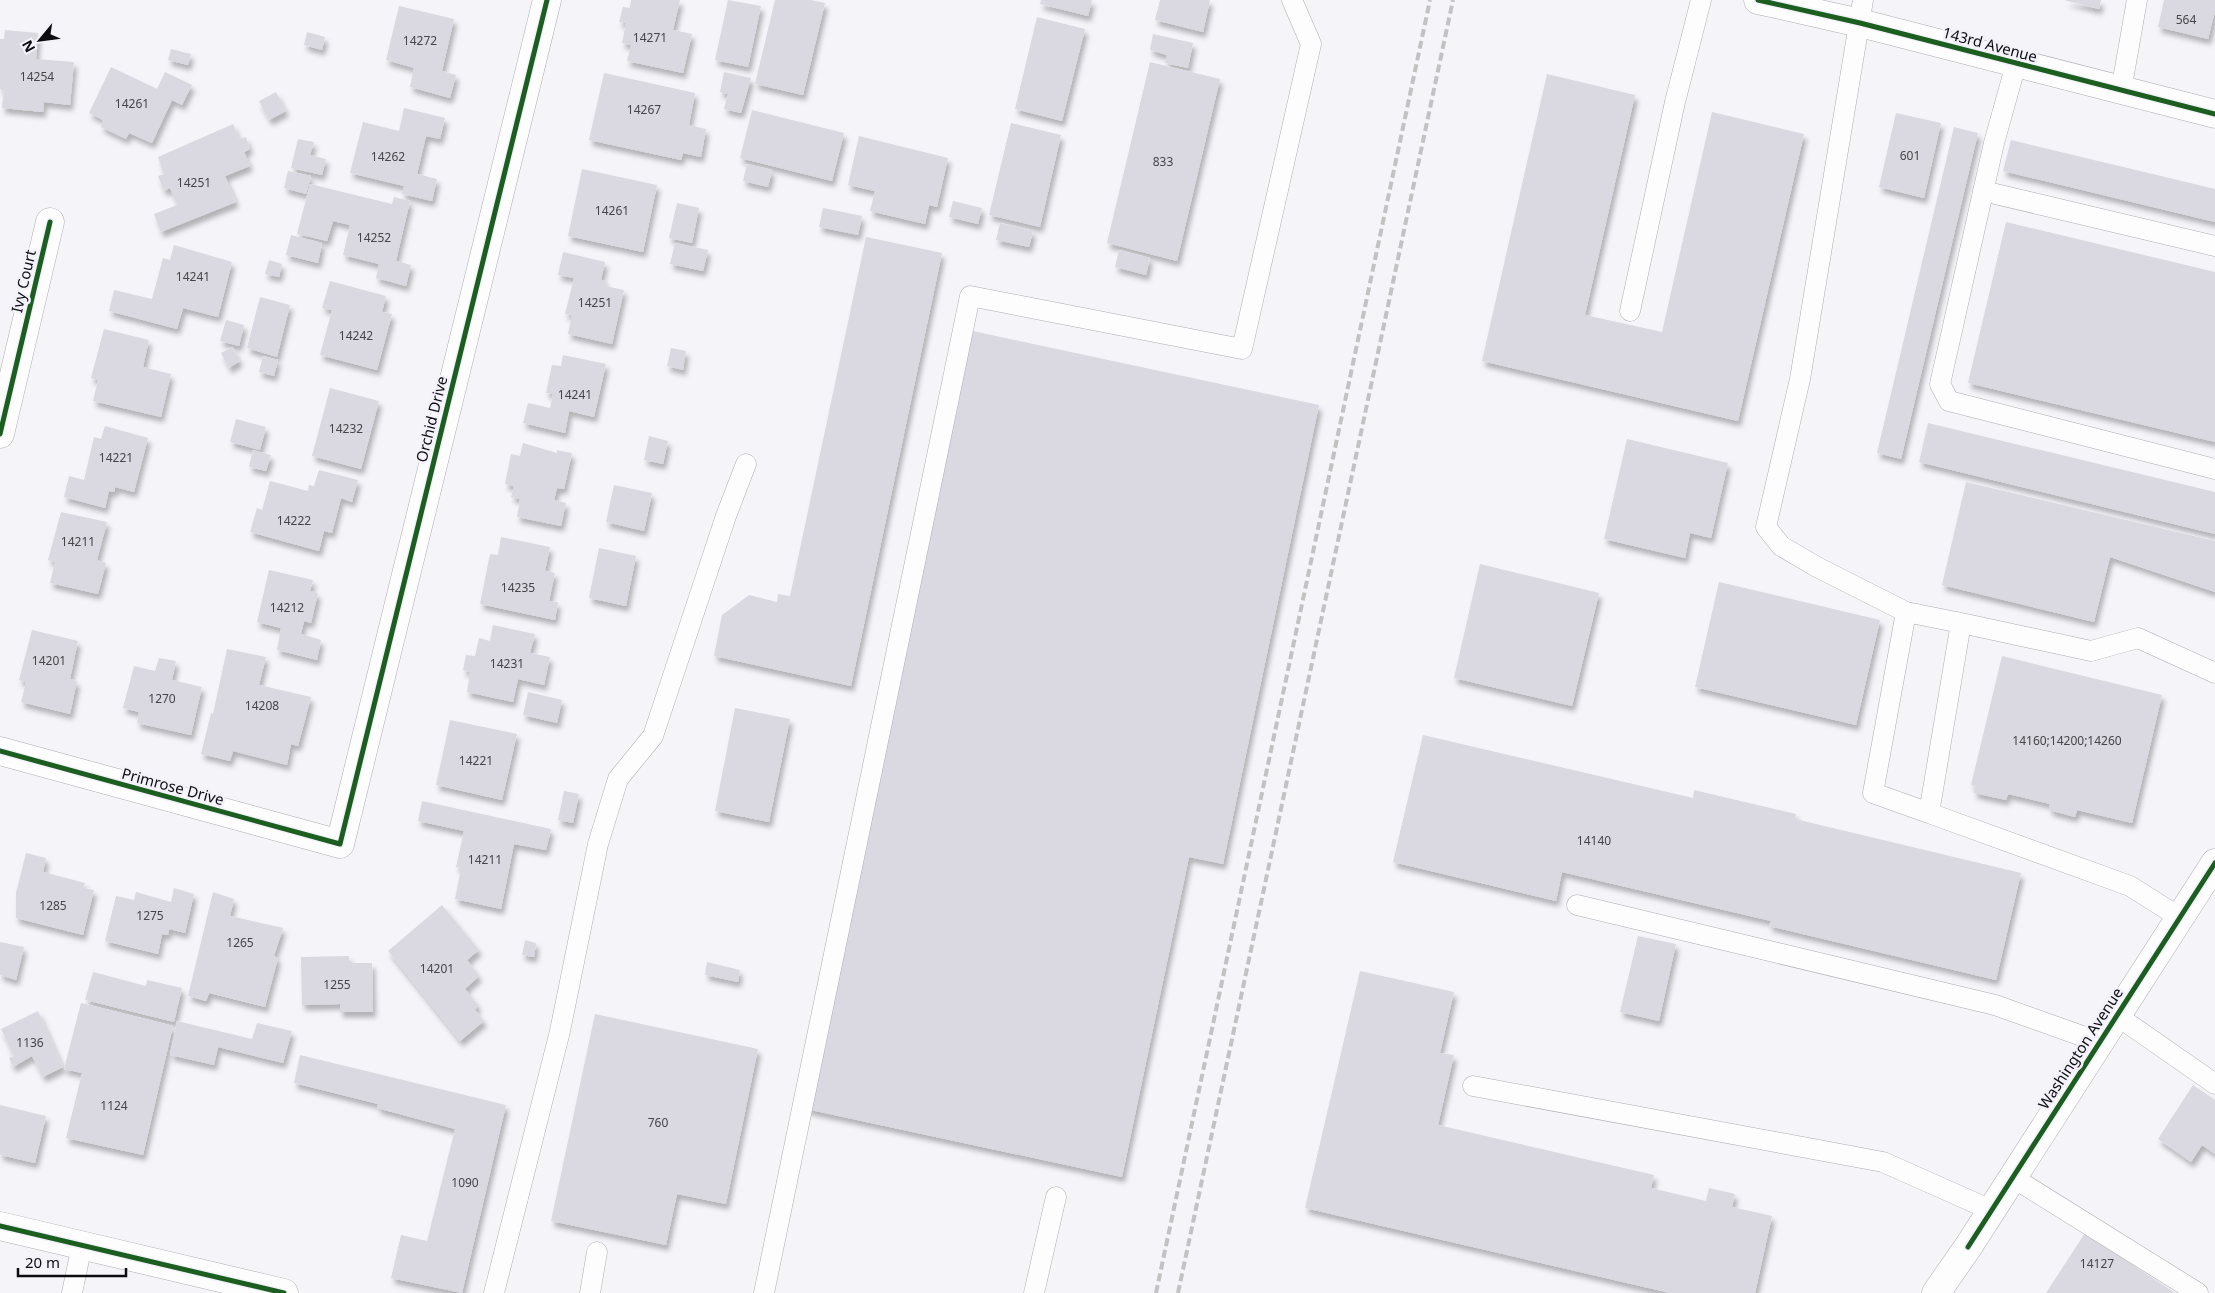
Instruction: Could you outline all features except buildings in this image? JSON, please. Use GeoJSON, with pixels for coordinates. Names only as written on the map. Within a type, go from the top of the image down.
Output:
{"type":"FeatureCollection","features":[{"type":"Feature","properties":{"kind":"street","name":"Orchid Drive"},"geometry":{"type":"LineString","coordinates":[[340,844],[547,0]]}},
{"type":"Feature","properties":{"kind":"street","name":"143rd Avenue"},"geometry":{"type":"LineString","coordinates":[[1758,0],[1862,11],[2016,64],[2121,90],[2214,109]]}},
{"type":"Feature","properties":{"kind":"street","name":"Ivy Court"},"geometry":{"type":"LineString","coordinates":[[0,434],[50,222]]}},
{"type":"Feature","properties":{"kind":"street","name":"Primrose Drive"},"geometry":{"type":"LineString","coordinates":[[0,751],[340,844]]}},
{"type":"Feature","properties":{"kind":"street","name":"Washington Avenue"},"geometry":{"type":"LineString","coordinates":[[1936,1293],[2215,863]]}},
{"type":"Feature","properties":{"kind":"street"},"geometry":{"type":"LineString","coordinates":[[0,1226],[284,1293]]}},
{"type":"Feature","properties":{"kind":"lane"},"geometry":{"type":"LineString","coordinates":[[764,1293],[970,296],[1242,349],[1312,44],[1292,0]]}},
{"type":"Feature","properties":{"kind":"lane"},"geometry":{"type":"LineString","coordinates":[[1630,310],[1675,102],[1702,0]]}},
{"type":"Feature","properties":{"kind":"lane"},"geometry":{"type":"LineString","coordinates":[[2121,90],[2137,0]]}},
{"type":"Feature","properties":{"kind":"lane"},"geometry":{"type":"LineString","coordinates":[[1862,11],[1800,379],[1766,527],[1781,546],[1817,567],[1906,612],[2091,651],[2138,638],[2215,673]]}},
{"type":"Feature","properties":{"kind":"lane"},"geometry":{"type":"LineString","coordinates":[[2016,64],[1983,191],[1940,384],[1949,401],[2215,469]]}},
{"type":"Feature","properties":{"kind":"lane"},"geometry":{"type":"LineString","coordinates":[[1983,191],[2215,246]]}},
{"type":"Feature","properties":{"kind":"lane"},"geometry":{"type":"LineString","coordinates":[[494,1293],[560,1031],[598,844],[618,779],[654,736],[723,526],[746,464]]}},
{"type":"Feature","properties":{"kind":"lane"},"geometry":{"type":"LineString","coordinates":[[1906,612],[1873,793],[2130,886],[2179,916]]}},
{"type":"Feature","properties":{"kind":"lane"},"geometry":{"type":"LineString","coordinates":[[1930,813],[1960,623]]}},
{"type":"Feature","properties":{"kind":"lane"},"geometry":{"type":"LineString","coordinates":[[1577,905],[1995,1004],[2099,1042]]}},
{"type":"Feature","properties":{"kind":"lane"},"geometry":{"type":"LineString","coordinates":[[2116,1014],[2215,1084]]}},
{"type":"Feature","properties":{"kind":"lane"},"geometry":{"type":"LineString","coordinates":[[1473,1086],[1884,1162],[1991,1210]]}},
{"type":"Feature","properties":{"kind":"lane"},"geometry":{"type":"LineString","coordinates":[[2012,1177],[2198,1293]]}},
{"type":"Feature","properties":{"kind":"lane"},"geometry":{"type":"LineString","coordinates":[[1034,1293],[1056,1197]]}},
{"type":"Feature","properties":{"kind":"lane"},"geometry":{"type":"LineString","coordinates":[[72,1293],[82,1245]]}},
{"type":"Feature","properties":{"kind":"lane"},"geometry":{"type":"LineString","coordinates":[[590,1293],[597,1252]]}},
{"type":"Feature","properties":{"kind":"railway"},"geometry":{"type":"LineString","coordinates":[[1156,1293],[1430,0]]}},
{"type":"Feature","properties":{"kind":"railway"},"geometry":{"type":"LineString","coordinates":[[1178,1293],[1453,0]]}},
{"type":"Feature","properties":{"kind":"cycle path"},"geometry":{"type":"LineString","coordinates":[[0,751],[340,844],[547,0]]}},
{"type":"Feature","properties":{"kind":"cycle path"},"geometry":{"type":"LineString","coordinates":[[1758,0],[1860,23],[2215,114]]}},
{"type":"Feature","properties":{"kind":"cycle path"},"geometry":{"type":"LineString","coordinates":[[0,434],[50,222]]}},
{"type":"Feature","properties":{"kind":"cycle path"},"geometry":{"type":"LineString","coordinates":[[1968,1247],[2215,863]]}},
{"type":"Feature","properties":{"kind":"cycle path"},"geometry":{"type":"LineString","coordinates":[[0,1226],[284,1293]]}}]}
